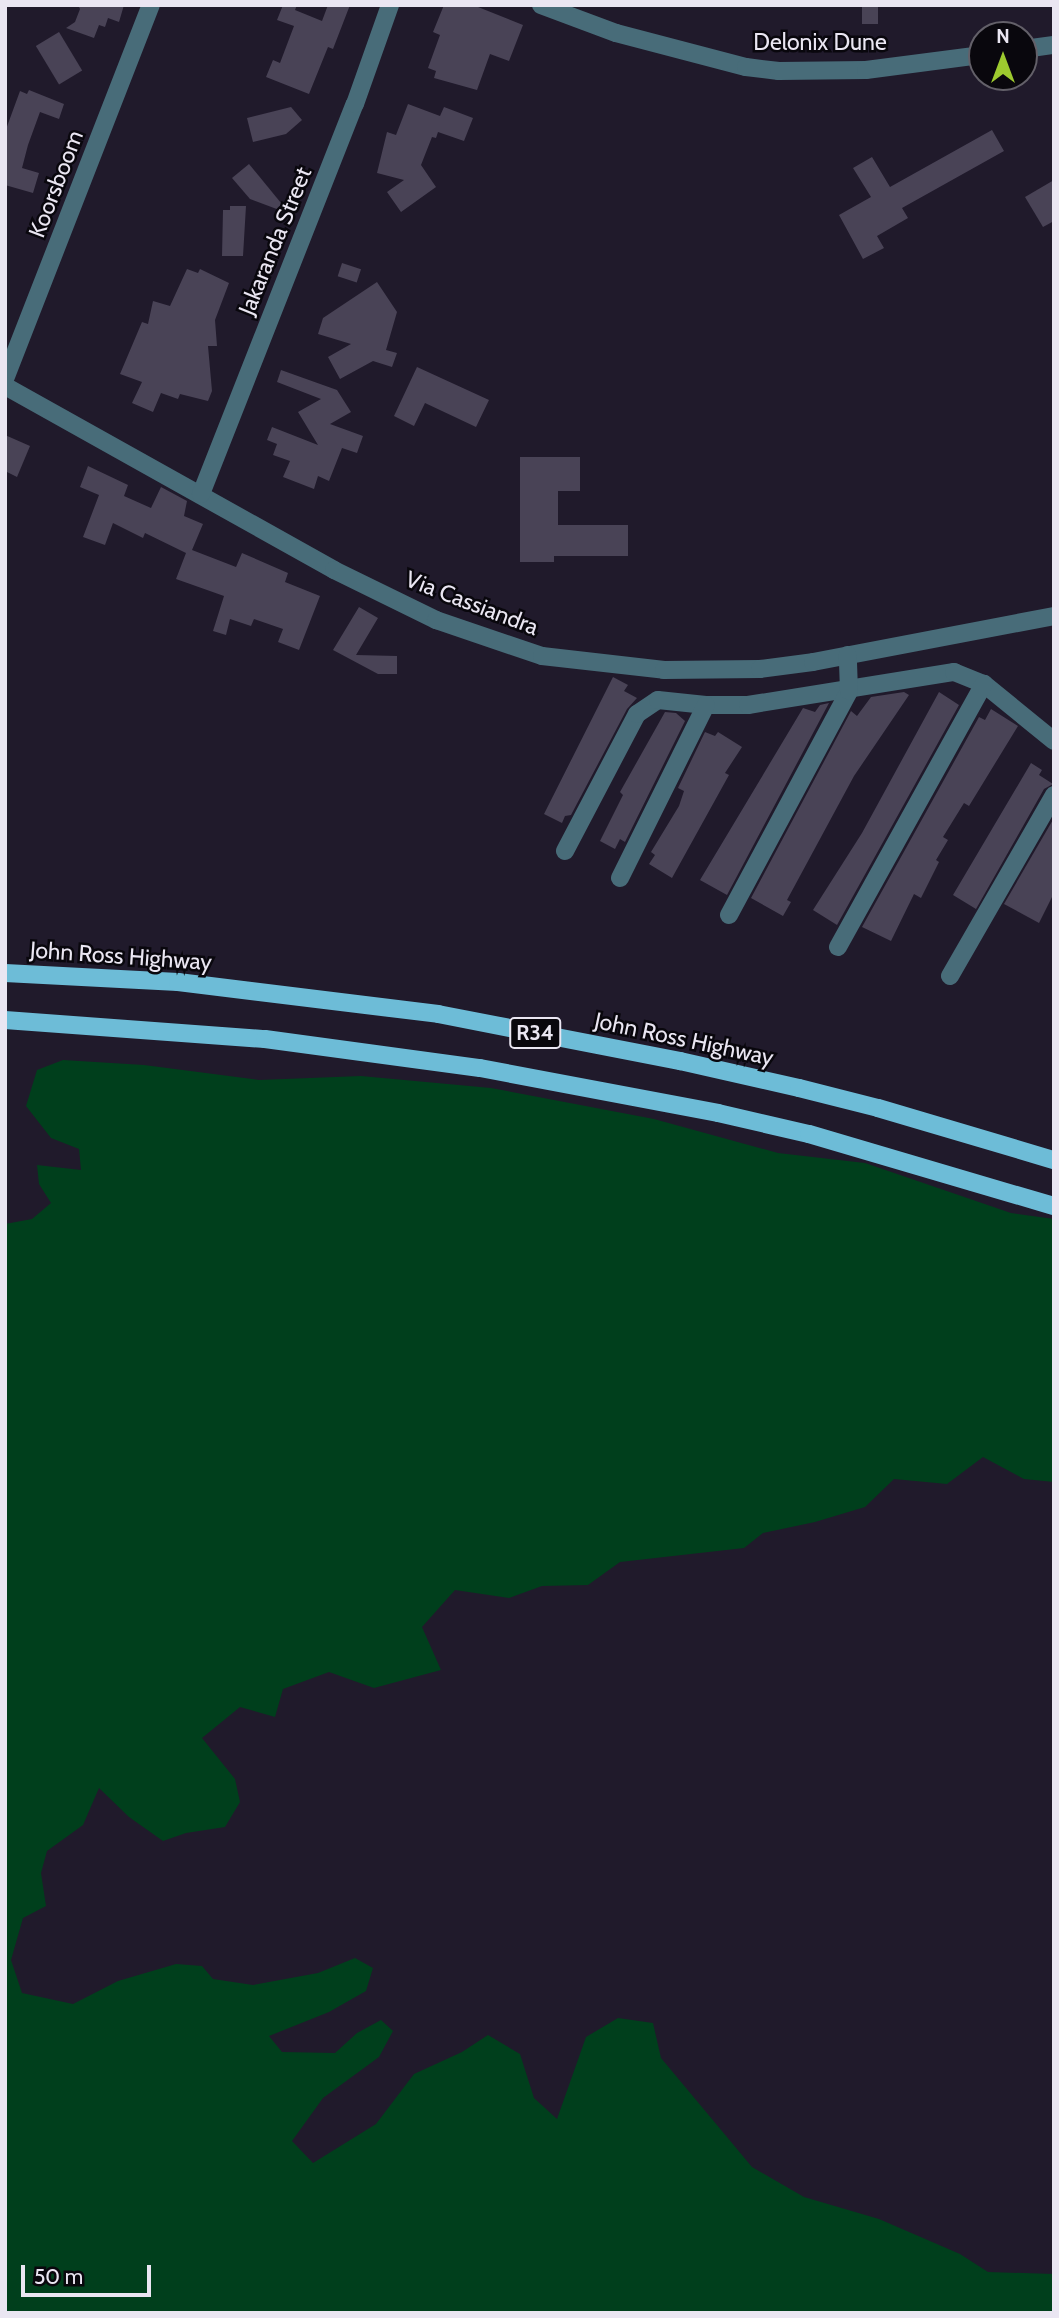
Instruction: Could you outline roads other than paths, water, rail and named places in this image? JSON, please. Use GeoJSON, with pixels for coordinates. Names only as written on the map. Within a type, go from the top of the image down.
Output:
{"type":"FeatureCollection","features":[{"type":"Feature","properties":{"kind":"main road","name":"John Ross Highway"},"geometry":{"type":"LineString","coordinates":[[5,973],[178,982],[438,1014],[680,1061],[799,1088],[878,1108],[1054,1160]]}},
{"type":"Feature","properties":{"kind":"main road","name":"R34"},"geometry":{"type":"LineString","coordinates":[[5,1020],[265,1039],[480,1068],[718,1113],[809,1134],[1054,1206]]}},
{"type":"Feature","properties":{"kind":"street","name":"Koorsboom"},"geometry":{"type":"LineString","coordinates":[[5,379],[151,5]]}},
{"type":"Feature","properties":{"kind":"street","name":"Jakaranda Street"},"geometry":{"type":"LineString","coordinates":[[201,494],[355,104],[390,5]]}},
{"type":"Feature","properties":{"kind":"street","name":"Delonix Dune"},"geometry":{"type":"LineString","coordinates":[[541,5],[616,33],[704,58],[768,70],[866,70],[968,57]]}},
{"type":"Feature","properties":{"kind":"street","name":"Via Cassiandra"},"geometry":{"type":"LineString","coordinates":[[5,386],[334,570],[415,610],[499,644],[542,656],[611,666],[713,671],[760,669],[1054,616]]}},
{"type":"Feature","properties":{"kind":"street"},"geometry":{"type":"LineString","coordinates":[[729,915],[849,691],[848,655]]}},
{"type":"Feature","properties":{"kind":"street"},"geometry":{"type":"LineString","coordinates":[[565,851],[637,714],[658,700],[706,705],[748,705],[849,691],[945,672],[966,674],[984,684],[1054,741]]}},
{"type":"Feature","properties":{"kind":"street"},"geometry":{"type":"LineString","coordinates":[[838,947],[984,684]]}},
{"type":"Feature","properties":{"kind":"street"},"geometry":{"type":"LineString","coordinates":[[620,878],[706,705]]}},
{"type":"Feature","properties":{"kind":"street"},"geometry":{"type":"LineString","coordinates":[[950,976],[1054,795]]}}]}
